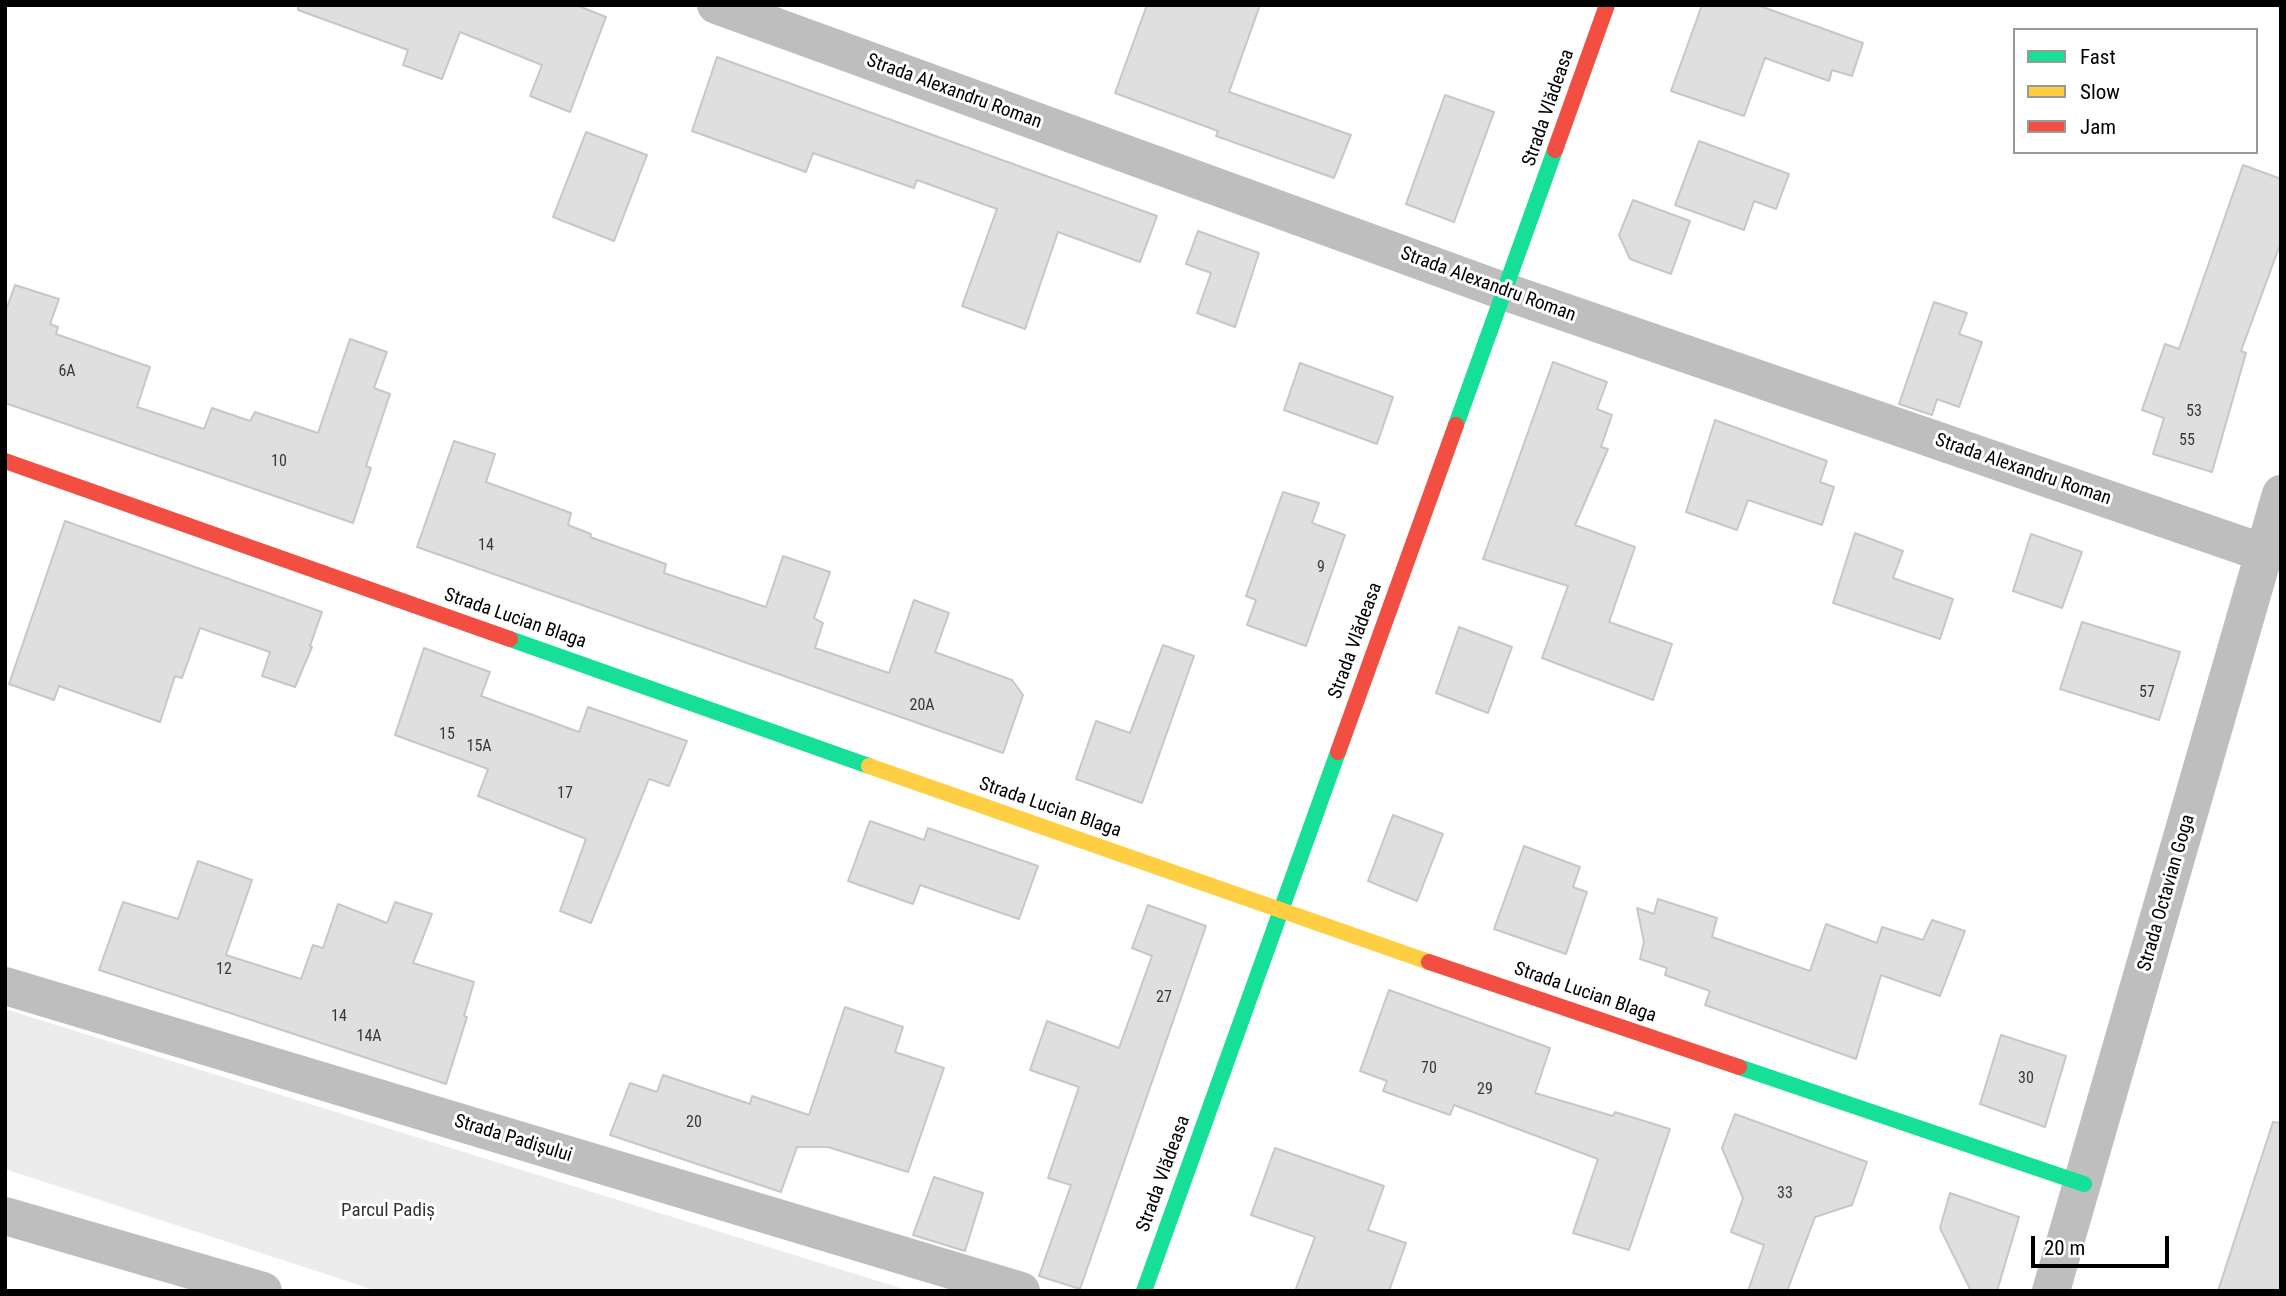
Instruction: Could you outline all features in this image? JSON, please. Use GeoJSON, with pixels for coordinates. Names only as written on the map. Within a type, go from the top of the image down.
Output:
{"type":"FeatureCollection","features":[{"type":"Feature","properties":{"kind":"street","name":"Strada Alexandru Roman"},"geometry":{"type":"LineString","coordinates":[[716,5],[1506,292],[2264,553]]}},
{"type":"Feature","properties":{"kind":"street","name":"Strada Vlădeasa"},"geometry":{"type":"LineString","coordinates":[[1144,1291],[1279,911],[1506,292],[1607,5]]}},
{"type":"Feature","properties":{"kind":"street","name":"Strada Lucian Blaga"},"geometry":{"type":"LineString","coordinates":[[5,461],[1279,911],[2084,1184]]}},
{"type":"Feature","properties":{"kind":"street","name":"Strada Octavian Goga"},"geometry":{"type":"LineString","coordinates":[[2051,1291],[2281,494]]}},
{"type":"Feature","properties":{"kind":"street","name":"Strada Padișului"},"geometry":{"type":"LineString","coordinates":[[5,986],[1021,1291]]}},
{"type":"Feature","properties":{"kind":"street"},"geometry":{"type":"LineString","coordinates":[[5,1216],[263,1291]]}},
{"type":"Feature","properties":{"kind":"green space","name":"Parcul Padiș"},"geometry":{"type":"Polygon","coordinates":[[[5,1009],[910,1291],[377,1291],[5,1169],[5,1009]]]}},
{"type":"Feature","properties":{"kind":"building"},"geometry":{"type":"Polygon","coordinates":[[[298,5],[576,5],[606,17],[570,112],[530,96],[542,65],[460,32],[442,79],[403,65],[408,50],[298,10],[298,5]]]}},
{"type":"Feature","properties":{"kind":"building"},"geometry":{"type":"Polygon","coordinates":[[[1147,5],[1260,5],[1229,92],[1351,135],[1334,178],[1216,136],[1218,131],[1115,93],[1147,5]]]}},
{"type":"Feature","properties":{"kind":"building"},"geometry":{"type":"Polygon","coordinates":[[[1702,5],[1757,5],[1863,43],[1852,76],[1832,70],[1829,81],[1765,58],[1744,116],[1671,91],[1702,5]]]}},
{"type":"Feature","properties":{"kind":"building"},"geometry":{"type":"Polygon","coordinates":[[[717,57],[1157,216],[1140,262],[1058,232],[1025,329],[962,306],[997,209],[917,180],[914,188],[813,153],[806,172],[692,131],[717,57]]]}},
{"type":"Feature","properties":{"kind":"building"},"geometry":{"type":"Polygon","coordinates":[[[1445,95],[1494,112],[1454,222],[1406,204],[1445,95]]]}},
{"type":"Feature","properties":{"kind":"building"},"geometry":{"type":"Polygon","coordinates":[[[586,132],[647,155],[614,241],[553,217],[586,132]]]}},
{"type":"Feature","properties":{"kind":"building"},"geometry":{"type":"Polygon","coordinates":[[[1699,141],[1789,174],[1776,209],[1754,201],[1744,230],[1675,205],[1699,141]]]}},
{"type":"Feature","properties":{"kind":"building"},"geometry":{"type":"Polygon","coordinates":[[[2243,165],[2281,179],[2281,242],[2241,351],[2246,353],[2212,472],[2153,454],[2164,418],[2142,410],[2165,344],[2179,349],[2243,165]]]}},
{"type":"Feature","properties":{"kind":"building"},"geometry":{"type":"Polygon","coordinates":[[[1633,200],[1690,221],[1671,274],[1630,259],[1619,235],[1633,200]]]}},
{"type":"Feature","properties":{"kind":"building"},"geometry":{"type":"Polygon","coordinates":[[[1198,231],[1259,253],[1235,327],[1197,313],[1211,273],[1186,264],[1198,231]]]}},
{"type":"Feature","properties":{"kind":"building"},"geometry":{"type":"Polygon","coordinates":[[[15,285],[59,299],[50,324],[58,327],[56,334],[150,367],[137,407],[204,429],[212,408],[250,421],[255,412],[318,433],[350,339],[387,352],[374,388],[390,394],[366,466],[371,468],[353,523],[5,403],[5,313],[15,285]]]}},
{"type":"Feature","properties":{"kind":"building"},"geometry":{"type":"Polygon","coordinates":[[[1934,302],[1967,313],[1959,334],[1982,342],[1959,407],[1937,399],[1932,415],[1899,404],[1934,302]]]}},
{"type":"Feature","properties":{"kind":"building"},"geometry":{"type":"Polygon","coordinates":[[[1553,362],[1607,382],[1597,409],[1612,415],[1601,447],[1608,449],[1575,525],[1635,547],[1609,622],[1672,644],[1653,700],[1542,658],[1568,586],[1483,559],[1553,362]]]}},
{"type":"Feature","properties":{"kind":"building"},"geometry":{"type":"Polygon","coordinates":[[[1300,363],[1393,397],[1377,444],[1284,410],[1300,363]]]}},
{"type":"Feature","properties":{"kind":"building"},"geometry":{"type":"Polygon","coordinates":[[[1715,420],[1827,461],[1820,482],[1834,487],[1822,525],[1748,500],[1737,530],[1686,512],[1715,420]]]}},
{"type":"Feature","properties":{"kind":"building"},"geometry":{"type":"Polygon","coordinates":[[[454,441],[495,454],[486,482],[571,513],[568,525],[591,534],[590,537],[666,564],[664,573],[766,607],[783,556],[830,572],[814,618],[823,623],[815,648],[889,673],[914,600],[949,613],[935,652],[1012,680],[1023,695],[1003,753],[417,547],[454,441]]]}},
{"type":"Feature","properties":{"kind":"building"},"geometry":{"type":"Polygon","coordinates":[[[1283,492],[1319,503],[1312,523],[1345,535],[1306,646],[1247,625],[1256,600],[1246,596],[1283,492]]]}},
{"type":"Feature","properties":{"kind":"building"},"geometry":{"type":"Polygon","coordinates":[[[65,521],[322,612],[310,646],[312,647],[295,687],[262,676],[270,652],[200,628],[182,678],[175,676],[160,722],[59,686],[54,700],[9,684],[65,521]]]}},
{"type":"Feature","properties":{"kind":"building"},"geometry":{"type":"Polygon","coordinates":[[[1855,533],[1903,551],[1893,578],[1953,599],[1940,639],[1833,603],[1855,533]]]}},
{"type":"Feature","properties":{"kind":"building"},"geometry":{"type":"Polygon","coordinates":[[[2031,534],[2082,552],[2062,608],[2013,591],[2031,534]]]}},
{"type":"Feature","properties":{"kind":"building"},"geometry":{"type":"Polygon","coordinates":[[[2082,622],[2180,652],[2159,720],[2060,689],[2082,622]]]}},
{"type":"Feature","properties":{"kind":"building"},"geometry":{"type":"Polygon","coordinates":[[[1459,627],[1512,647],[1488,713],[1436,693],[1459,627]]]}},
{"type":"Feature","properties":{"kind":"building"},"geometry":{"type":"Polygon","coordinates":[[[1163,645],[1194,656],[1142,803],[1076,779],[1096,721],[1130,733],[1163,645]]]}},
{"type":"Feature","properties":{"kind":"building"},"geometry":{"type":"Polygon","coordinates":[[[424,648],[490,672],[481,696],[579,732],[588,707],[687,741],[669,786],[649,779],[591,923],[560,911],[586,839],[478,796],[488,769],[395,735],[424,648]]]}},
{"type":"Feature","properties":{"kind":"building"},"geometry":{"type":"Polygon","coordinates":[[[1393,815],[1443,834],[1417,901],[1368,881],[1393,815]]]}},
{"type":"Feature","properties":{"kind":"building"},"geometry":{"type":"Polygon","coordinates":[[[870,821],[924,840],[928,828],[1038,866],[1019,919],[920,885],[913,904],[848,881],[870,821]]]}},
{"type":"Feature","properties":{"kind":"building"},"geometry":{"type":"Polygon","coordinates":[[[1524,846],[1580,867],[1573,887],[1587,892],[1566,954],[1494,929],[1524,846]]]}},
{"type":"Feature","properties":{"kind":"building"},"geometry":{"type":"Polygon","coordinates":[[[198,861],[252,880],[226,955],[301,979],[313,945],[323,948],[338,904],[387,923],[395,902],[432,914],[413,963],[474,982],[464,1016],[467,1017],[446,1084],[99,970],[123,902],[178,919],[198,861]]]}},
{"type":"Feature","properties":{"kind":"building"},"geometry":{"type":"Polygon","coordinates":[[[1658,899],[1717,918],[1712,937],[1810,971],[1826,924],[1877,943],[1882,927],[1923,940],[1932,920],[1965,931],[1940,996],[1881,975],[1856,1059],[1705,1005],[1710,991],[1665,975],[1667,968],[1640,959],[1644,942],[1637,908],[1654,914],[1658,899]]]}},
{"type":"Feature","properties":{"kind":"building"},"geometry":{"type":"Polygon","coordinates":[[[1148,905],[1206,926],[1080,1289],[1039,1276],[1071,1185],[1048,1178],[1079,1087],[1030,1070],[1047,1021],[1119,1048],[1152,956],[1132,948],[1148,905]]]}},
{"type":"Feature","properties":{"kind":"building"},"geometry":{"type":"Polygon","coordinates":[[[1389,990],[1550,1048],[1535,1093],[1613,1116],[1615,1112],[1670,1129],[1629,1250],[1573,1233],[1598,1159],[1454,1105],[1450,1115],[1383,1091],[1387,1081],[1360,1071],[1389,990]]]}},
{"type":"Feature","properties":{"kind":"building"},"geometry":{"type":"Polygon","coordinates":[[[845,1007],[903,1027],[895,1052],[944,1068],[908,1172],[828,1147],[797,1147],[781,1192],[610,1135],[630,1083],[657,1092],[663,1075],[750,1104],[752,1096],[809,1115],[845,1007]]]}},
{"type":"Feature","properties":{"kind":"building"},"geometry":{"type":"Polygon","coordinates":[[[2001,1035],[2066,1056],[2045,1127],[1980,1104],[2001,1035]]]}},
{"type":"Feature","properties":{"kind":"building"},"geometry":{"type":"Polygon","coordinates":[[[1735,1114],[1867,1162],[1852,1205],[1815,1217],[1787,1291],[1748,1291],[1764,1245],[1731,1232],[1743,1198],[1722,1148],[1735,1114]]]}},
{"type":"Feature","properties":{"kind":"building"},"geometry":{"type":"Polygon","coordinates":[[[2273,1122],[2281,1123],[2281,1291],[2218,1291],[2273,1122]]]}},
{"type":"Feature","properties":{"kind":"building"},"geometry":{"type":"Polygon","coordinates":[[[1275,1148],[1384,1186],[1368,1230],[1406,1243],[1389,1291],[1295,1291],[1315,1237],[1251,1215],[1275,1148]]]}},
{"type":"Feature","properties":{"kind":"building"},"geometry":{"type":"Polygon","coordinates":[[[934,1177],[983,1193],[965,1251],[913,1235],[934,1177]]]}},
{"type":"Feature","properties":{"kind":"building"},"geometry":{"type":"Polygon","coordinates":[[[1950,1193],[2019,1217],[1997,1291],[1971,1291],[1940,1228],[1950,1193]]]}},
{"type":"Feature","properties":{"kind":"traffic: fast"},"geometry":{"type":"LineString","coordinates":[[1456,425],[1555,150]]}},
{"type":"Feature","properties":{"kind":"traffic: fast"},"geometry":{"type":"LineString","coordinates":[[510,639],[869,766]]}},
{"type":"Feature","properties":{"kind":"traffic: fast"},"geometry":{"type":"LineString","coordinates":[[1144,1291],[1338,752]]}},
{"type":"Feature","properties":{"kind":"traffic: fast"},"geometry":{"type":"LineString","coordinates":[[1739,1067],[2084,1184]]}},
{"type":"Feature","properties":{"kind":"traffic: slow"},"geometry":{"type":"LineString","coordinates":[[869,766],[1429,962]]}},
{"type":"Feature","properties":{"kind":"traffic: jam"},"geometry":{"type":"LineString","coordinates":[[1555,150],[1607,5]]}},
{"type":"Feature","properties":{"kind":"traffic: jam"},"geometry":{"type":"LineString","coordinates":[[1338,752],[1456,425]]}},
{"type":"Feature","properties":{"kind":"traffic: jam"},"geometry":{"type":"LineString","coordinates":[[5,461],[510,639]]}},
{"type":"Feature","properties":{"kind":"traffic: jam"},"geometry":{"type":"LineString","coordinates":[[1429,962],[1739,1067]]}}]}
